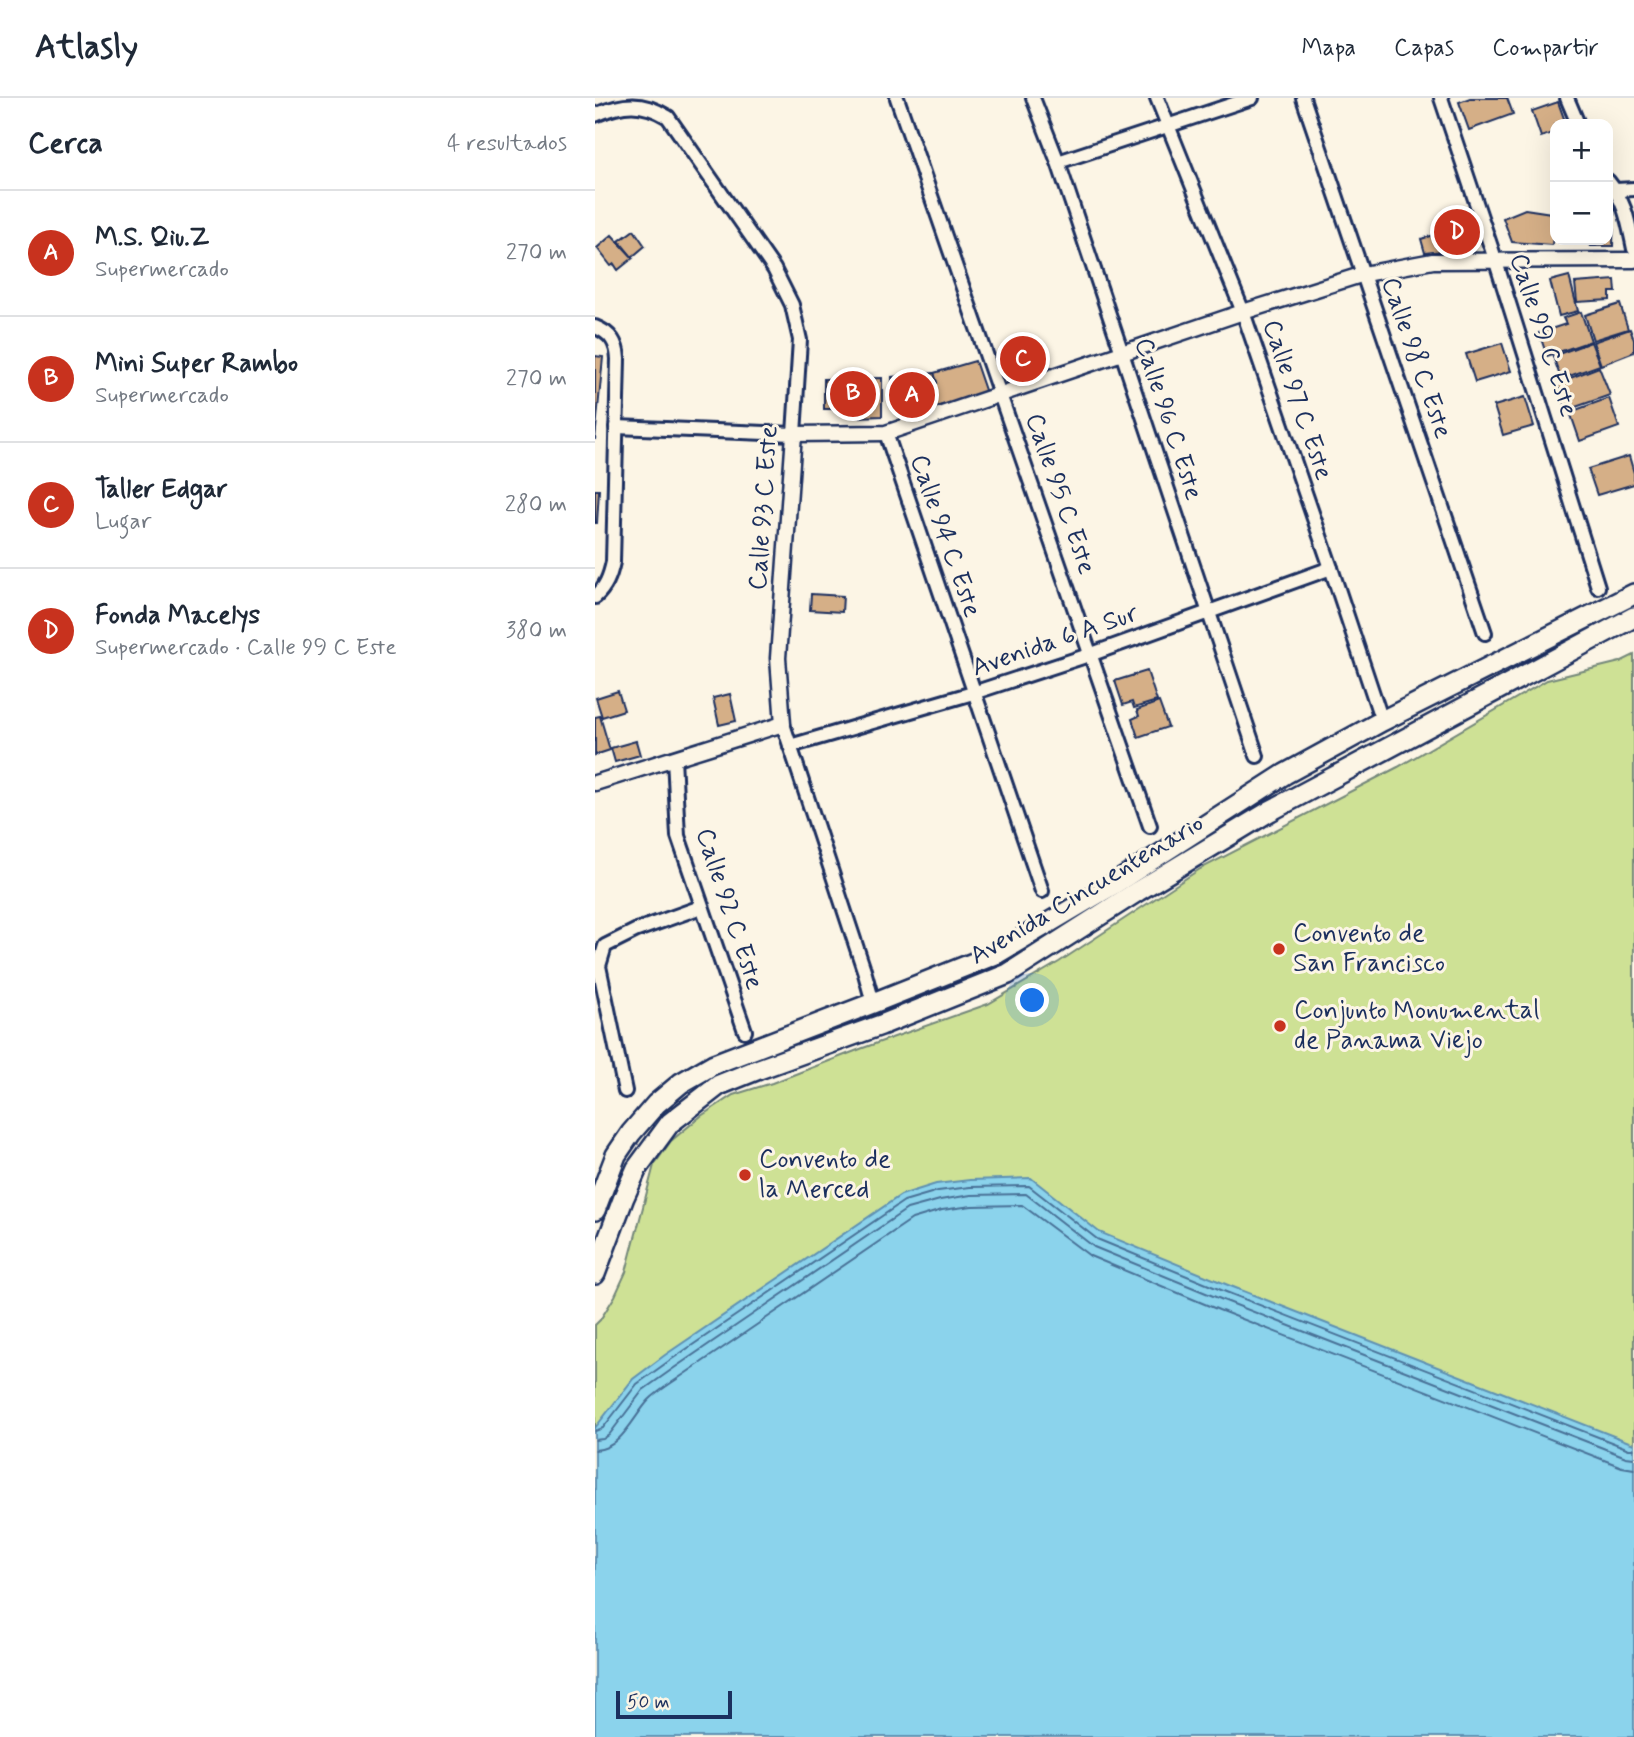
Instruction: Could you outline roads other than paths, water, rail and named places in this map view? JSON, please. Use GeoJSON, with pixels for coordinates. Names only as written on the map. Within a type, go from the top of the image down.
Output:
{"type":"FeatureCollection","features":[{"type":"Feature","properties":{"kind":"main road","name":"Avenida Cincuentenario"},"geometry":{"type":"LineString","coordinates":[[595,1210],[616,1155],[656,1104],[681,1083],[714,1064],[996,954],[1114,884],[1285,774],[1382,721],[1634,594]]}},
{"type":"Feature","properties":{"kind":"main road","name":"Avenida Cincuentenario"},"geometry":{"type":"LineString","coordinates":[[595,1275],[637,1168],[670,1123],[719,1085],[881,1025],[1007,974],[1270,811],[1634,617]]}},
{"type":"Feature","properties":{"kind":"street","name":"Calle 95 C Este"},"geometry":{"type":"LineString","coordinates":[[897,98],[1150,826]]}},
{"type":"Feature","properties":{"kind":"street","name":"Calle 96 C Este"},"geometry":{"type":"LineString","coordinates":[[1033,98],[1058,162],[1257,756]]}},
{"type":"Feature","properties":{"kind":"street","name":"Calle 97 C Este"},"geometry":{"type":"LineString","coordinates":[[1157,98],[1243,312],[1382,721]]}},
{"type":"Feature","properties":{"kind":"street"},"geometry":{"type":"LineString","coordinates":[[1058,162],[1252,98]]}},
{"type":"Feature","properties":{"kind":"street","name":"Calle 98 C Este"},"geometry":{"type":"LineString","coordinates":[[1303,98],[1485,633]]}},
{"type":"Feature","properties":{"kind":"street","name":"Calle 99 C Este"},"geometry":{"type":"LineString","coordinates":[[1441,98],[1496,262],[1598,587]]}},
{"type":"Feature","properties":{"kind":"street"},"geometry":{"type":"LineString","coordinates":[[1567,98],[1576,119]]}},
{"type":"Feature","properties":{"kind":"street","name":"Calle 93 C Este"},"geometry":{"type":"LineString","coordinates":[[595,115],[643,102],[668,117],[774,269],[792,305],[800,341],[778,658],[783,724],[873,1003]]}},
{"type":"Feature","properties":{"kind":"street"},"geometry":{"type":"LineString","coordinates":[[1613,185],[1634,189]]}},
{"type":"Feature","properties":{"kind":"street"},"geometry":{"type":"LineString","coordinates":[[1613,187],[1624,205],[1634,248]]}},
{"type":"Feature","properties":{"kind":"street"},"geometry":{"type":"LineString","coordinates":[[616,427],[794,434],[886,433],[1243,312],[1364,274],[1433,261],[1634,260]]}},
{"type":"Feature","properties":{"kind":"street"},"geometry":{"type":"LineString","coordinates":[[595,327],[604,331],[617,345],[618,359],[613,562],[609,577],[599,594]]}},
{"type":"Feature","properties":{"kind":"street","name":"Calle 94 C Este"},"geometry":{"type":"LineString","coordinates":[[886,433],[1042,891]]}},
{"type":"Feature","properties":{"kind":"street","name":"Avenida 6 A Sur"},"geometry":{"type":"LineString","coordinates":[[790,746],[973,693],[1092,654],[1331,568]]}},
{"type":"Feature","properties":{"kind":"street"},"geometry":{"type":"LineString","coordinates":[[595,783],[783,724]]}},
{"type":"Feature","properties":{"kind":"street","name":"Calle 92 C Este"},"geometry":{"type":"LineString","coordinates":[[674,758],[678,836],[745,1031]]}},
{"type":"Feature","properties":{"kind":"street"},"geometry":{"type":"LineString","coordinates":[[625,1091],[599,966],[605,946],[637,930],[701,907]]}},
{"type":"Feature","properties":{"kind":"water"},"geometry":{"type":"Polygon","coordinates":[[[1031,1178],[1099,1232],[1634,1444],[1634,1737],[595,1737],[595,1428],[633,1379],[901,1195],[936,1184],[1031,1178]]]}},
{"type":"Feature","properties":{"kind":"place","name":"Fonda Macelys"},"geometry":{"type":"Point","coordinates":[1457,232]}},
{"type":"Feature","properties":{"kind":"place","name":"Taller Edgar"},"geometry":{"type":"Point","coordinates":[1023,359]}},
{"type":"Feature","properties":{"kind":"place","name":"Mini Super Rambo"},"geometry":{"type":"Point","coordinates":[853,394]}},
{"type":"Feature","properties":{"kind":"place","name":"M.S. Qiu.Z"},"geometry":{"type":"Point","coordinates":[912,395]}},
{"type":"Feature","properties":{"kind":"place","name":"Convento de San Francisco"},"geometry":{"type":"Point","coordinates":[1279,949]}},
{"type":"Feature","properties":{"kind":"place","name":"Conjunto Monumental de Panama Viejo"},"geometry":{"type":"Point","coordinates":[1280,1026]}},
{"type":"Feature","properties":{"kind":"place","name":"Convento de la Merced"},"geometry":{"type":"Point","coordinates":[745,1175]}}]}
